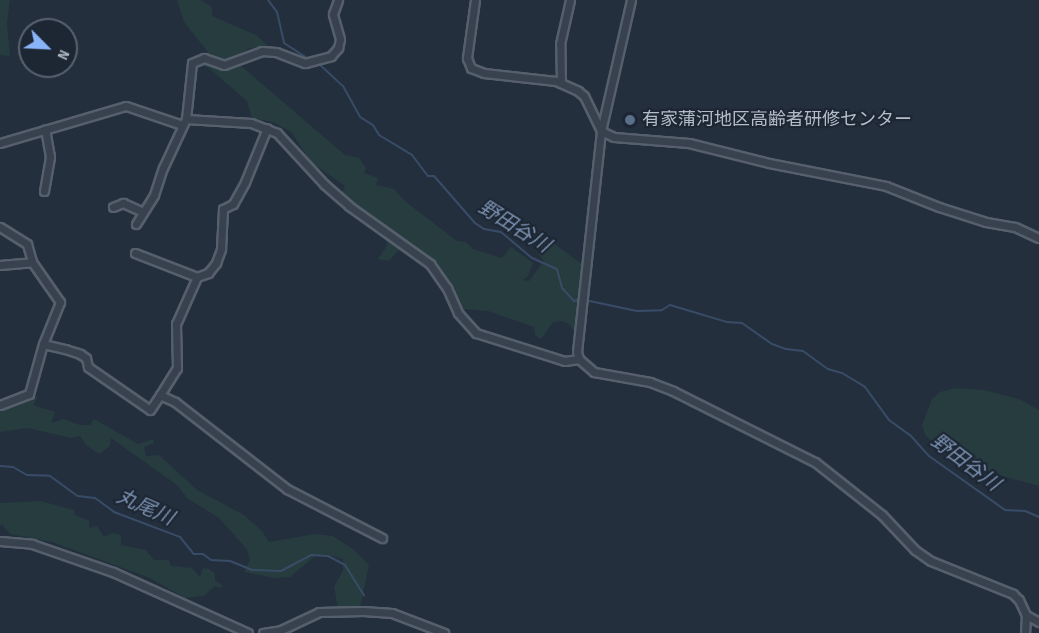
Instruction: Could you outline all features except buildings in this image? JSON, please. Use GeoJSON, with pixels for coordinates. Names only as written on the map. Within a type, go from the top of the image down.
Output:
{"type":"FeatureCollection","features":[{"type":"Feature","properties":{"kind":"street"},"geometry":{"type":"LineString","coordinates":[[136,224],[154,195],[184,122],[190,98],[189,70],[195,61],[204,58],[224,65],[252,54],[269,51],[296,62],[310,62],[331,56],[340,44],[333,14],[338,0]]}},
{"type":"Feature","properties":{"kind":"street"},"geometry":{"type":"LineString","coordinates":[[475,0],[467,58],[471,68],[484,73],[561,83],[584,96],[601,131],[627,140],[689,143],[769,163],[886,186],[939,207],[986,222],[1015,227],[1039,238]]}},
{"type":"Feature","properties":{"kind":"street"},"geometry":{"type":"LineString","coordinates":[[561,83],[561,35],[570,0]]}},
{"type":"Feature","properties":{"kind":"street"},"geometry":{"type":"LineString","coordinates":[[631,0],[601,131],[577,347],[579,359],[594,372],[650,382],[673,391],[806,457],[882,515],[915,550],[946,569],[1013,594],[1019,600],[1026,615],[1025,633]]}},
{"type":"Feature","properties":{"kind":"street"},"geometry":{"type":"LineString","coordinates":[[0,143],[126,106],[184,122],[251,123],[267,128],[285,138],[324,184],[349,206],[430,264],[447,288],[458,313],[476,333],[565,361],[579,359]]}},
{"type":"Feature","properties":{"kind":"street"},"geometry":{"type":"LineString","coordinates":[[135,253],[197,277],[208,273],[216,263],[221,249],[223,209],[233,204],[245,182],[267,128]]}},
{"type":"Feature","properties":{"kind":"street"},"geometry":{"type":"LineString","coordinates":[[44,191],[50,157],[45,129]]}},
{"type":"Feature","properties":{"kind":"street"},"geometry":{"type":"LineString","coordinates":[[113,207],[123,203],[143,212]]}},
{"type":"Feature","properties":{"kind":"street"},"geometry":{"type":"LineString","coordinates":[[0,227],[27,244],[32,262],[60,302],[43,345],[29,394],[0,405]]}},
{"type":"Feature","properties":{"kind":"street"},"geometry":{"type":"LineString","coordinates":[[0,264],[32,262]]}},
{"type":"Feature","properties":{"kind":"street"},"geometry":{"type":"LineString","coordinates":[[43,345],[80,354],[86,358],[88,367],[150,410],[177,368],[176,324],[197,277]]}},
{"type":"Feature","properties":{"kind":"street"},"geometry":{"type":"LineString","coordinates":[[160,395],[175,402],[287,489],[382,538]]}},
{"type":"Feature","properties":{"kind":"street"},"geometry":{"type":"LineString","coordinates":[[0,541],[32,544],[113,572],[248,633]]}},
{"type":"Feature","properties":{"kind":"street"},"geometry":{"type":"LineString","coordinates":[[263,633],[281,630],[319,612],[363,611],[392,613],[444,633]]}},
{"type":"Feature","properties":{"kind":"street"},"geometry":{"type":"LineString","coordinates":[[1026,615],[1039,622]]}},
{"type":"Feature","properties":{"kind":"green space"},"geometry":{"type":"Polygon","coordinates":[[[0,0],[10,0],[7,23],[10,56],[0,55],[0,0]]]}},
{"type":"Feature","properties":{"kind":"green space"},"geometry":{"type":"Polygon","coordinates":[[[177,0],[201,0],[212,7],[212,16],[256,35],[268,46],[250,48],[235,57],[239,64],[345,155],[359,158],[366,168],[364,173],[378,178],[376,185],[394,189],[406,202],[457,241],[466,242],[473,249],[502,258],[511,247],[533,263],[528,276],[523,280],[529,281],[544,261],[538,254],[540,247],[533,228],[583,265],[575,333],[570,325],[562,321],[553,322],[541,339],[535,335],[534,327],[488,311],[467,309],[461,312],[449,285],[431,262],[407,241],[389,261],[378,259],[386,247],[391,231],[341,195],[345,186],[312,163],[291,132],[273,122],[252,118],[247,101],[209,68],[196,63],[207,62],[212,57],[184,22],[177,0]]]}},
{"type":"Feature","properties":{"kind":"green space"},"geometry":{"type":"Polygon","coordinates":[[[956,388],[984,390],[1019,399],[1039,410],[1039,486],[992,473],[953,457],[925,435],[922,425],[932,399],[940,392],[956,388]]]}},
{"type":"Feature","properties":{"kind":"green space"},"geometry":{"type":"Polygon","coordinates":[[[33,396],[38,397],[33,405],[55,412],[51,423],[64,419],[80,425],[90,425],[94,419],[138,444],[153,439],[154,443],[144,447],[146,456],[159,455],[197,490],[244,515],[262,531],[269,542],[315,534],[333,536],[353,549],[369,565],[360,607],[338,607],[334,587],[343,570],[343,559],[325,554],[315,556],[290,577],[275,578],[244,572],[250,560],[247,549],[219,518],[187,498],[177,485],[111,438],[110,446],[99,454],[86,445],[80,436],[71,438],[28,428],[0,432],[0,410],[33,396]]]}},
{"type":"Feature","properties":{"kind":"green space"},"geometry":{"type":"Polygon","coordinates":[[[40,501],[74,510],[75,515],[89,521],[89,528],[97,526],[104,537],[112,533],[121,535],[121,545],[146,550],[154,560],[169,560],[171,566],[192,568],[200,577],[203,568],[209,569],[215,574],[215,581],[223,585],[220,588],[215,586],[204,596],[185,598],[150,578],[52,542],[10,534],[2,524],[0,526],[0,503],[40,501]]]}},
{"type":"Feature","properties":{"kind":"waterway","name":"野田谷川"},"geometry":{"type":"LineString","coordinates":[[268,0],[277,12],[284,43],[309,59]]}},
{"type":"Feature","properties":{"kind":"waterway","name":"野田谷川"},"geometry":{"type":"LineString","coordinates":[[317,62],[343,86],[360,117],[373,125],[379,135],[412,155],[428,176],[434,176],[475,223],[484,229],[501,232],[532,258],[557,269],[562,288],[574,301],[579,300]]}},
{"type":"Feature","properties":{"kind":"waterway","name":"野田谷川"},"geometry":{"type":"LineString","coordinates":[[585,300],[637,311],[662,310],[670,305],[727,322],[742,323],[772,344],[803,351],[828,369],[842,373],[865,387],[889,420],[911,436],[929,456],[1005,510],[1025,511],[1039,517]]}},
{"type":"Feature","properties":{"kind":"waterway","name":"丸尾川"},"geometry":{"type":"LineString","coordinates":[[0,466],[13,467],[27,475],[50,476],[78,496],[95,498],[114,512],[180,537],[194,554],[203,554],[211,560],[230,561],[252,570],[281,571],[311,555],[328,556],[345,565],[364,595]]}},
{"type":"Feature","properties":{"kind":"place","name":"有家蒲河地区高齢者研修センター"},"geometry":{"type":"Point","coordinates":[630,120]}}]}
